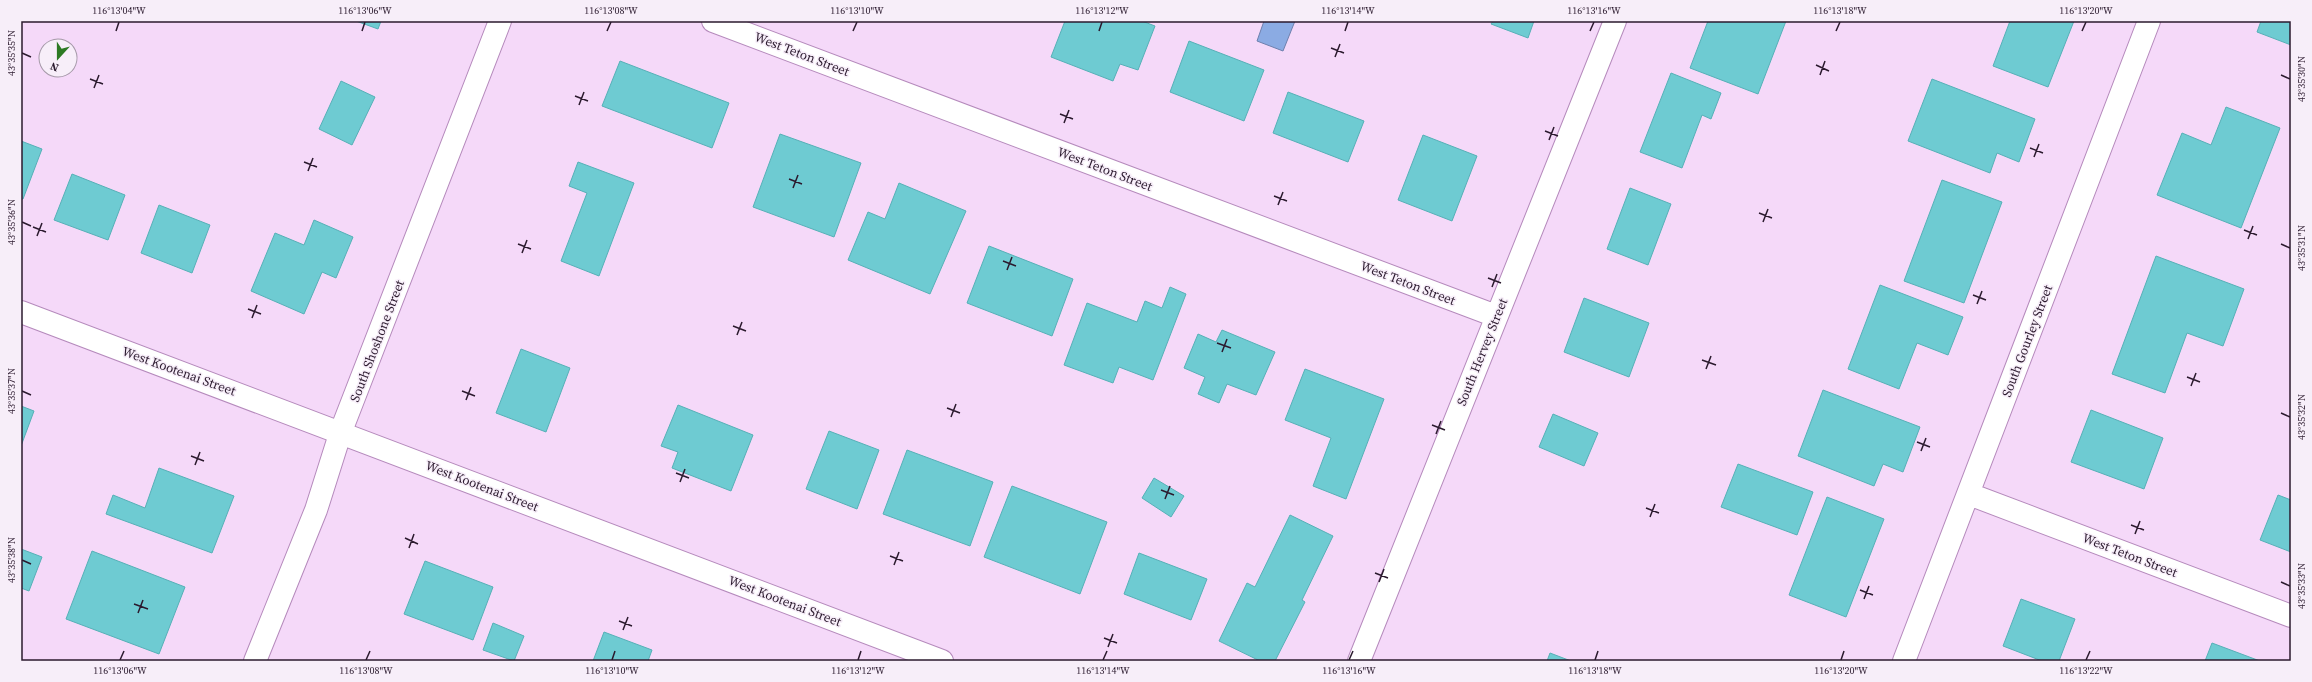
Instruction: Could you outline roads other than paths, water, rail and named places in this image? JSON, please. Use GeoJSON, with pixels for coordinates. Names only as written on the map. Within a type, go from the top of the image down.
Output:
{"type":"FeatureCollection","features":[{"type":"Feature","properties":{"kind":"street","name":"South Shoshone Street"},"geometry":{"type":"LineString","coordinates":[[255,661],[316,510],[341,432],[500,21]]}},
{"type":"Feature","properties":{"kind":"street","name":"West Teton Street"},"geometry":{"type":"LineString","coordinates":[[713,21],[1496,316]]}},
{"type":"Feature","properties":{"kind":"street","name":"South Hervey Street"},"geometry":{"type":"LineString","coordinates":[[1359,661],[1615,21]]}},
{"type":"Feature","properties":{"kind":"street","name":"South Gourley Street"},"geometry":{"type":"LineString","coordinates":[[1904,661],[2149,21]]}},
{"type":"Feature","properties":{"kind":"street","name":"West Kootenai Street"},"geometry":{"type":"LineString","coordinates":[[21,312],[942,661]]}},
{"type":"Feature","properties":{"kind":"street","name":"West Teton Street"},"geometry":{"type":"LineString","coordinates":[[1969,494],[2291,616]]}},
{"type":"Feature","properties":{"kind":"water"},"geometry":{"type":"Polygon","coordinates":[[[1264,21],[1295,21],[1283,51],[1257,41],[1264,21]]]}}]}
